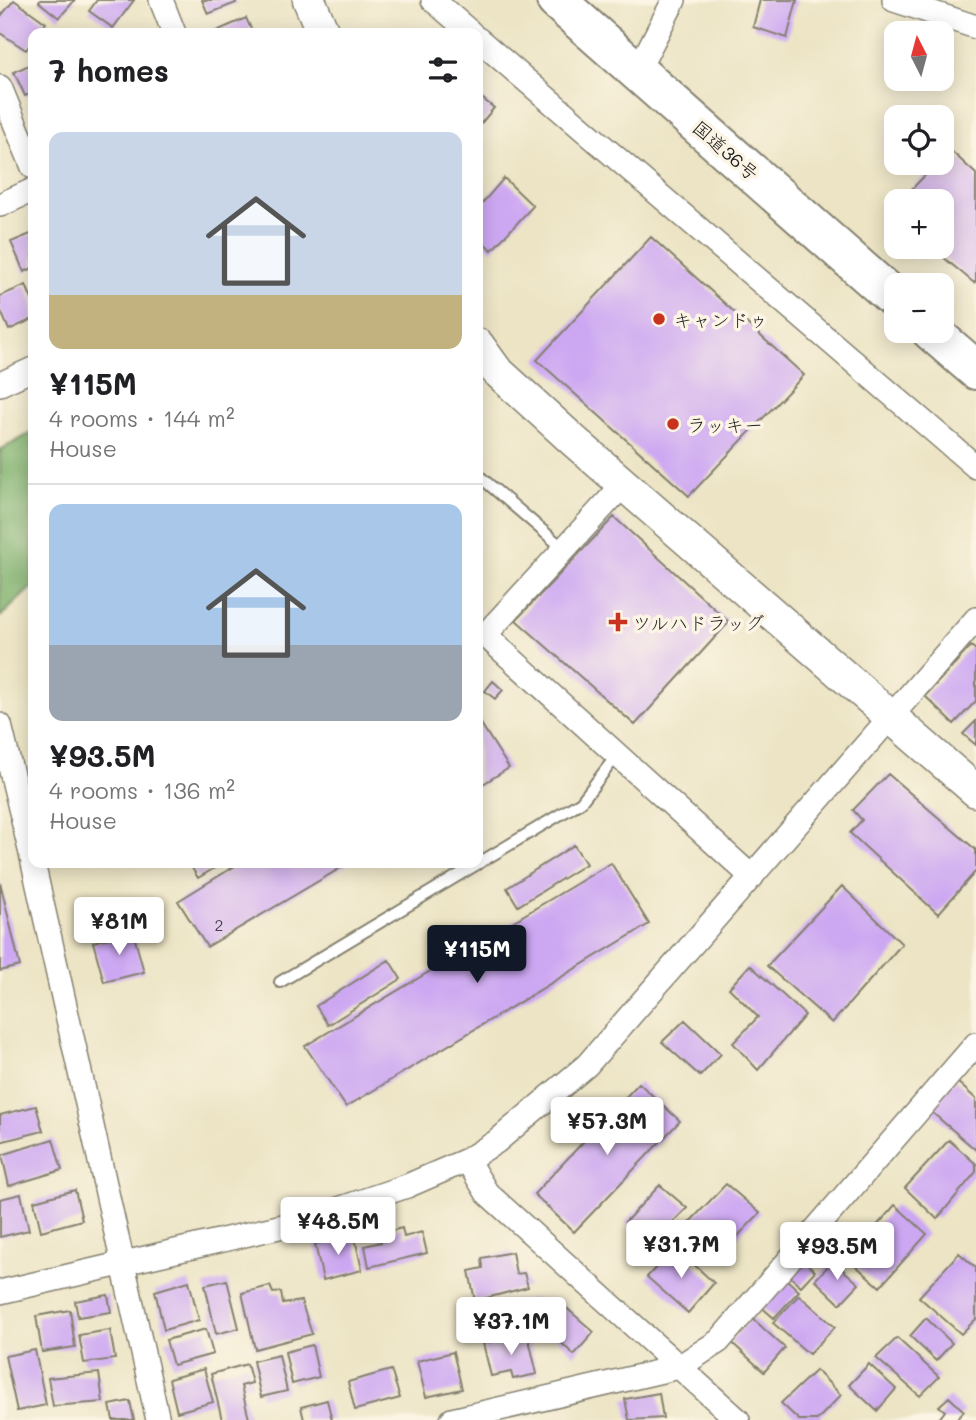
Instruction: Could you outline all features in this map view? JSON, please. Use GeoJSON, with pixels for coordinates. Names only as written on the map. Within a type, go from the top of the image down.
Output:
{"type":"FeatureCollection","features":[{"type":"Feature","properties":{"kind":"highway","name":"国道36号"},"geometry":{"type":"LineString","coordinates":[[556,0],[884,289]]}},
{"type":"Feature","properties":{"kind":"highway"},"geometry":{"type":"LineString","coordinates":[[945,343],[976,370]]}},
{"type":"Feature","properties":{"kind":"street"},"geometry":{"type":"LineString","coordinates":[[161,0],[172,28]]}},
{"type":"Feature","properties":{"kind":"street"},"geometry":{"type":"LineString","coordinates":[[309,0],[321,28]]}},
{"type":"Feature","properties":{"kind":"street"},"geometry":{"type":"LineString","coordinates":[[433,0],[465,28]]}},
{"type":"Feature","properties":{"kind":"street"},"geometry":{"type":"LineString","coordinates":[[637,72],[674,0]]}},
{"type":"Feature","properties":{"kind":"street"},"geometry":{"type":"LineString","coordinates":[[894,0],[976,27]]}},
{"type":"Feature","properties":{"kind":"street"},"geometry":{"type":"LineString","coordinates":[[483,43],[976,467]]}},
{"type":"Feature","properties":{"kind":"street"},"geometry":{"type":"LineString","coordinates":[[0,87],[28,155]]}},
{"type":"Feature","properties":{"kind":"street"},"geometry":{"type":"LineString","coordinates":[[0,205],[28,192]]}},
{"type":"Feature","properties":{"kind":"street"},"geometry":{"type":"LineString","coordinates":[[483,352],[496,370],[624,484],[889,718],[976,791]]}},
{"type":"Feature","properties":{"kind":"street"},"geometry":{"type":"LineString","coordinates":[[0,384],[28,371]]}},
{"type":"Feature","properties":{"kind":"street"},"geometry":{"type":"LineString","coordinates":[[483,636],[624,484]]}},
{"type":"Feature","properties":{"kind":"street"},"geometry":{"type":"LineString","coordinates":[[0,1292],[300,1222],[407,1186],[467,1160],[496,1142],[587,1065],[976,620]]}},
{"type":"Feature","properties":{"kind":"street"},"geometry":{"type":"LineString","coordinates":[[483,640],[617,755],[752,877]]}},
{"type":"Feature","properties":{"kind":"street"},"geometry":{"type":"LineString","coordinates":[[0,725],[28,842]]}},
{"type":"Feature","properties":{"kind":"street"},"geometry":{"type":"LineString","coordinates":[[34,868],[158,1420]]}},
{"type":"Feature","properties":{"kind":"street"},"geometry":{"type":"LineString","coordinates":[[452,1420],[679,1367],[719,1340],[976,1044]]}},
{"type":"Feature","properties":{"kind":"street"},"geometry":{"type":"LineString","coordinates":[[467,1160],[487,1193],[738,1420]]}},
{"type":"Feature","properties":{"kind":"lane"},"geometry":{"type":"LineString","coordinates":[[483,479],[564,549]]}},
{"type":"Feature","properties":{"kind":"lane"},"geometry":{"type":"LineString","coordinates":[[483,861],[581,802],[617,755]]}},
{"type":"Feature","properties":{"kind":"lane"},"geometry":{"type":"LineString","coordinates":[[280,982],[471,868]]}},
{"type":"Feature","properties":{"kind":"green space"},"geometry":{"type":"Polygon","coordinates":[[[28,435],[28,591],[0,617],[0,450],[28,435]]]}},
{"type":"Feature","properties":{"kind":"building"},"geometry":{"type":"Polygon","coordinates":[[[14,0],[46,23],[42,28],[28,28],[26,50],[0,33],[0,17],[14,0]]]}},
{"type":"Feature","properties":{"kind":"building"},"geometry":{"type":"Polygon","coordinates":[[[75,0],[59,18],[39,2],[75,0]]]}},
{"type":"Feature","properties":{"kind":"building"},"geometry":{"type":"Polygon","coordinates":[[[97,0],[134,0],[113,28],[89,11],[97,0]]]}},
{"type":"Feature","properties":{"kind":"building"},"geometry":{"type":"Polygon","coordinates":[[[202,0],[235,0],[236,3],[208,14],[202,0]]]}},
{"type":"Feature","properties":{"kind":"building"},"geometry":{"type":"Polygon","coordinates":[[[760,0],[797,0],[787,38],[753,27],[760,0]]]}},
{"type":"Feature","properties":{"kind":"building"},"geometry":{"type":"Polygon","coordinates":[[[246,18],[251,28],[223,28],[246,18]]]}},
{"type":"Feature","properties":{"kind":"building"},"geometry":{"type":"Polygon","coordinates":[[[28,65],[28,95],[25,96],[14,72],[28,65]]]}},
{"type":"Feature","properties":{"kind":"building"},"geometry":{"type":"Polygon","coordinates":[[[483,99],[494,108],[483,121],[483,99]]]}},
{"type":"Feature","properties":{"kind":"building"},"geometry":{"type":"Polygon","coordinates":[[[954,154],[976,174],[974,283],[945,259],[954,259],[954,189],[912,189],[925,175],[954,175],[954,154]]]}},
{"type":"Feature","properties":{"kind":"building"},"geometry":{"type":"Polygon","coordinates":[[[504,178],[533,206],[492,250],[483,242],[483,202],[504,178]]]}},
{"type":"Feature","properties":{"kind":"building"},"geometry":{"type":"Polygon","coordinates":[[[28,235],[28,270],[24,272],[11,242],[28,235]]]}},
{"type":"Feature","properties":{"kind":"building"},"geometry":{"type":"Polygon","coordinates":[[[651,237],[804,375],[689,496],[537,360],[651,237]]]}},
{"type":"Feature","properties":{"kind":"building"},"geometry":{"type":"Polygon","coordinates":[[[26,285],[28,321],[9,330],[0,309],[0,296],[26,285]]]}},
{"type":"Feature","properties":{"kind":"building"},"geometry":{"type":"Polygon","coordinates":[[[614,517],[729,622],[635,725],[516,620],[614,517]]]}},
{"type":"Feature","properties":{"kind":"building"},"geometry":{"type":"Polygon","coordinates":[[[971,646],[976,650],[976,701],[954,724],[925,696],[971,646]]]}},
{"type":"Feature","properties":{"kind":"building"},"geometry":{"type":"Polygon","coordinates":[[[493,681],[503,690],[495,699],[485,691],[493,681]]]}},
{"type":"Feature","properties":{"kind":"building"},"geometry":{"type":"Polygon","coordinates":[[[976,721],[976,745],[963,734],[976,721]]]}},
{"type":"Feature","properties":{"kind":"building"},"geometry":{"type":"Polygon","coordinates":[[[483,727],[509,768],[483,784],[483,727]]]}},
{"type":"Feature","properties":{"kind":"building"},"geometry":{"type":"Polygon","coordinates":[[[888,774],[976,850],[976,871],[938,914],[850,833],[862,820],[853,810],[888,774]]]}},
{"type":"Feature","properties":{"kind":"building"},"geometry":{"type":"Polygon","coordinates":[[[574,845],[586,864],[518,906],[507,888],[574,845]]]}},
{"type":"Feature","properties":{"kind":"building"},"geometry":{"type":"Polygon","coordinates":[[[611,863],[649,924],[346,1107],[305,1046],[611,863]]]}},
{"type":"Feature","properties":{"kind":"building"},"geometry":{"type":"Polygon","coordinates":[[[192,868],[215,868],[198,878],[192,868]]]}},
{"type":"Feature","properties":{"kind":"building"},"geometry":{"type":"Polygon","coordinates":[[[232,868],[341,868],[207,947],[178,901],[232,868]]]}},
{"type":"Feature","properties":{"kind":"building"},"geometry":{"type":"Polygon","coordinates":[[[0,882],[20,966],[0,971],[0,882]]]}},
{"type":"Feature","properties":{"kind":"building"},"geometry":{"type":"Polygon","coordinates":[[[842,886],[902,944],[832,1023],[767,966],[842,886]]]}},
{"type":"Feature","properties":{"kind":"building"},"geometry":{"type":"Polygon","coordinates":[[[133,932],[144,972],[104,982],[93,942],[133,932]]]}},
{"type":"Feature","properties":{"kind":"building"},"geometry":{"type":"Polygon","coordinates":[[[389,960],[401,979],[328,1025],[316,1006],[389,960]]]}},
{"type":"Feature","properties":{"kind":"building"},"geometry":{"type":"Polygon","coordinates":[[[750,965],[805,1015],[758,1070],[733,1043],[758,1017],[729,988],[750,965]]]}},
{"type":"Feature","properties":{"kind":"building"},"geometry":{"type":"Polygon","coordinates":[[[685,1020],[721,1054],[700,1076],[662,1042],[685,1020]]]}},
{"type":"Feature","properties":{"kind":"building"},"geometry":{"type":"Polygon","coordinates":[[[955,1080],[976,1099],[976,1150],[928,1109],[955,1080]]]}},
{"type":"Feature","properties":{"kind":"building"},"geometry":{"type":"Polygon","coordinates":[[[639,1083],[680,1121],[574,1232],[534,1194],[639,1083]]]}},
{"type":"Feature","properties":{"kind":"building"},"geometry":{"type":"Polygon","coordinates":[[[36,1106],[43,1131],[0,1142],[0,1115],[36,1106]]]}},
{"type":"Feature","properties":{"kind":"building"},"geometry":{"type":"Polygon","coordinates":[[[53,1139],[62,1170],[9,1186],[2,1155],[53,1139]]]}},
{"type":"Feature","properties":{"kind":"building"},"geometry":{"type":"Polygon","coordinates":[[[949,1140],[976,1164],[976,1172],[937,1219],[905,1188],[949,1140]]]}},
{"type":"Feature","properties":{"kind":"building"},"geometry":{"type":"Polygon","coordinates":[[[726,1184],[760,1213],[736,1238],[726,1230],[707,1248],[685,1227],[726,1184]]]}},
{"type":"Feature","properties":{"kind":"building"},"geometry":{"type":"Polygon","coordinates":[[[660,1185],[687,1208],[649,1246],[625,1222],[660,1185]]]}},
{"type":"Feature","properties":{"kind":"building"},"geometry":{"type":"Polygon","coordinates":[[[75,1190],[82,1220],[41,1231],[34,1201],[75,1190]]]}},
{"type":"Feature","properties":{"kind":"building"},"geometry":{"type":"Polygon","coordinates":[[[21,1194],[29,1230],[0,1237],[0,1199],[21,1194]]]}},
{"type":"Feature","properties":{"kind":"building"},"geometry":{"type":"Polygon","coordinates":[[[895,1205],[927,1234],[880,1287],[848,1259],[895,1205]]]}},
{"type":"Feature","properties":{"kind":"building"},"geometry":{"type":"Polygon","coordinates":[[[402,1228],[404,1237],[422,1232],[427,1253],[369,1267],[365,1246],[381,1242],[379,1234],[402,1228]]]}},
{"type":"Feature","properties":{"kind":"building"},"geometry":{"type":"Polygon","coordinates":[[[354,1234],[362,1270],[323,1280],[315,1244],[354,1234]]]}},
{"type":"Feature","properties":{"kind":"building"},"geometry":{"type":"Polygon","coordinates":[[[675,1247],[714,1283],[688,1313],[647,1277],[675,1247]]]}},
{"type":"Feature","properties":{"kind":"building"},"geometry":{"type":"Polygon","coordinates":[[[512,1252],[516,1274],[524,1273],[528,1287],[475,1301],[469,1271],[483,1268],[482,1258],[512,1252]]]}},
{"type":"Feature","properties":{"kind":"building"},"geometry":{"type":"Polygon","coordinates":[[[959,1253],[976,1268],[976,1319],[961,1334],[919,1297],[959,1253]]]}},
{"type":"Feature","properties":{"kind":"building"},"geometry":{"type":"Polygon","coordinates":[[[802,1259],[815,1271],[801,1286],[788,1275],[802,1259]]]}},
{"type":"Feature","properties":{"kind":"building"},"geometry":{"type":"Polygon","coordinates":[[[833,1261],[859,1284],[840,1304],[815,1280],[833,1261]]]}},
{"type":"Feature","properties":{"kind":"building"},"geometry":{"type":"Polygon","coordinates":[[[785,1278],[799,1291],[774,1318],[759,1305],[785,1278]]]}},
{"type":"Feature","properties":{"kind":"building"},"geometry":{"type":"Polygon","coordinates":[[[227,1280],[239,1328],[216,1334],[205,1285],[227,1280]]]}},
{"type":"Feature","properties":{"kind":"building"},"geometry":{"type":"Polygon","coordinates":[[[189,1281],[199,1320],[164,1330],[155,1291],[189,1281]]]}},
{"type":"Feature","properties":{"kind":"building"},"geometry":{"type":"Polygon","coordinates":[[[270,1286],[273,1293],[281,1292],[283,1304],[301,1301],[312,1334],[255,1349],[242,1293],[270,1286]]]}},
{"type":"Feature","properties":{"kind":"building"},"geometry":{"type":"Polygon","coordinates":[[[108,1295],[111,1312],[78,1317],[75,1301],[108,1295]]]}},
{"type":"Feature","properties":{"kind":"building"},"geometry":{"type":"Polygon","coordinates":[[[799,1295],[835,1327],[809,1354],[773,1323],[799,1295]]]}},
{"type":"Feature","properties":{"kind":"building"},"geometry":{"type":"Polygon","coordinates":[[[538,1298],[540,1313],[524,1317],[526,1325],[483,1336],[477,1312],[538,1298]]]}},
{"type":"Feature","properties":{"kind":"building"},"geometry":{"type":"Polygon","coordinates":[[[562,1304],[594,1332],[574,1355],[543,1325],[562,1304]]]}},
{"type":"Feature","properties":{"kind":"building"},"geometry":{"type":"Polygon","coordinates":[[[70,1310],[75,1347],[42,1352],[36,1316],[70,1310]]]}},
{"type":"Feature","properties":{"kind":"building"},"geometry":{"type":"Polygon","coordinates":[[[752,1318],[785,1348],[764,1372],[730,1341],[752,1318]]]}},
{"type":"Feature","properties":{"kind":"building"},"geometry":{"type":"Polygon","coordinates":[[[926,1318],[952,1343],[936,1361],[910,1336],[926,1318]]]}},
{"type":"Feature","properties":{"kind":"building"},"geometry":{"type":"Polygon","coordinates":[[[206,1329],[213,1354],[173,1365],[166,1340],[206,1329]]]}},
{"type":"Feature","properties":{"kind":"building"},"geometry":{"type":"Polygon","coordinates":[[[110,1330],[115,1359],[84,1363],[79,1335],[110,1330]]]}},
{"type":"Feature","properties":{"kind":"building"},"geometry":{"type":"Polygon","coordinates":[[[528,1335],[537,1374],[513,1379],[511,1372],[491,1376],[483,1343],[528,1335]]]}},
{"type":"Feature","properties":{"kind":"building"},"geometry":{"type":"Polygon","coordinates":[[[897,1338],[939,1377],[920,1396],[876,1358],[897,1338]]]}},
{"type":"Feature","properties":{"kind":"building"},"geometry":{"type":"Polygon","coordinates":[[[312,1345],[319,1377],[292,1384],[285,1352],[312,1345]]]}},
{"type":"Feature","properties":{"kind":"building"},"geometry":{"type":"Polygon","coordinates":[[[35,1350],[46,1405],[17,1411],[5,1356],[35,1350]]]}},
{"type":"Feature","properties":{"kind":"building"},"geometry":{"type":"Polygon","coordinates":[[[453,1352],[462,1389],[426,1397],[417,1361],[453,1352]]]}},
{"type":"Feature","properties":{"kind":"building"},"geometry":{"type":"Polygon","coordinates":[[[279,1355],[287,1391],[261,1397],[253,1361],[279,1355]]]}},
{"type":"Feature","properties":{"kind":"building"},"geometry":{"type":"Polygon","coordinates":[[[247,1364],[252,1383],[241,1386],[249,1419],[222,1420],[211,1374],[247,1364]]]}},
{"type":"Feature","properties":{"kind":"building"},"geometry":{"type":"Polygon","coordinates":[[[869,1364],[896,1389],[877,1411],[849,1385],[869,1364]]]}},
{"type":"Feature","properties":{"kind":"building"},"geometry":{"type":"Polygon","coordinates":[[[204,1369],[213,1402],[177,1412],[169,1379],[204,1369]]]}},
{"type":"Feature","properties":{"kind":"building"},"geometry":{"type":"Polygon","coordinates":[[[391,1370],[400,1398],[355,1410],[348,1382],[391,1370]]]}},
{"type":"Feature","properties":{"kind":"building"},"geometry":{"type":"Polygon","coordinates":[[[816,1370],[841,1395],[817,1420],[799,1420],[781,1403],[816,1370]]]}},
{"type":"Feature","properties":{"kind":"building"},"geometry":{"type":"Polygon","coordinates":[[[99,1373],[103,1402],[53,1406],[48,1378],[99,1373]]]}},
{"type":"Feature","properties":{"kind":"building"},"geometry":{"type":"Polygon","coordinates":[[[659,1393],[663,1418],[629,1420],[625,1399],[659,1393]]]}},
{"type":"Feature","properties":{"kind":"building"},"geometry":{"type":"Polygon","coordinates":[[[949,1397],[964,1411],[956,1420],[940,1420],[945,1411],[939,1406],[949,1397]]]}},
{"type":"Feature","properties":{"kind":"building"},"geometry":{"type":"Polygon","coordinates":[[[327,1400],[332,1420],[304,1420],[301,1407],[327,1400]]]}},
{"type":"Feature","properties":{"kind":"building"},"geometry":{"type":"Polygon","coordinates":[[[130,1401],[134,1420],[113,1420],[110,1405],[130,1401]]]}},
{"type":"Feature","properties":{"kind":"place","name":"キャンドゥ"},"geometry":{"type":"Point","coordinates":[659,319]}},
{"type":"Feature","properties":{"kind":"place","name":"ラッキー"},"geometry":{"type":"Point","coordinates":[673,424]}},
{"type":"Feature","properties":{"kind":"place","name":"ツルハドラッグ"},"geometry":{"type":"Point","coordinates":[618,622]}}]}
